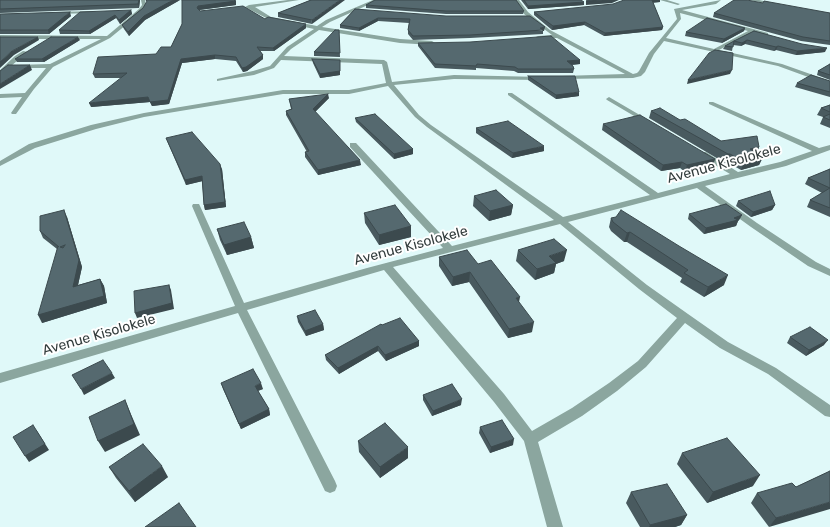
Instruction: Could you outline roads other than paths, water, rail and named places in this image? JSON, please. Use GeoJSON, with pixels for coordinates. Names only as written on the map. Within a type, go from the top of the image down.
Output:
{"type":"FeatureCollection","features":[{"type":"Feature","properties":{"kind":"street"},"geometry":{"type":"LineString","coordinates":[[14,113],[51,66],[108,37],[141,10],[144,5],[143,0]]}},
{"type":"Feature","properties":{"kind":"street"},"geometry":{"type":"LineString","coordinates":[[242,7],[297,0]]}},
{"type":"Feature","properties":{"kind":"street"},"geometry":{"type":"LineString","coordinates":[[219,80],[267,70],[272,67],[289,48],[328,21],[377,0]]}},
{"type":"Feature","properties":{"kind":"street"},"geometry":{"type":"LineString","coordinates":[[517,0],[524,15],[532,14],[548,31],[633,76]]}},
{"type":"Feature","properties":{"kind":"street"},"geometry":{"type":"LineString","coordinates":[[662,0],[677,7],[752,31],[773,36]]}},
{"type":"Feature","properties":{"kind":"street"},"geometry":{"type":"LineString","coordinates":[[677,7],[714,3],[719,0]]}},
{"type":"Feature","properties":{"kind":"street"},"geometry":{"type":"LineString","coordinates":[[753,0],[784,6]]}},
{"type":"Feature","properties":{"kind":"street"},"geometry":{"type":"LineString","coordinates":[[249,6],[270,18],[318,28],[413,43],[441,43]]}},
{"type":"Feature","properties":{"kind":"street"},"geometry":{"type":"LineString","coordinates":[[558,78],[633,76],[642,72],[651,54],[679,19],[677,7]]}},
{"type":"Feature","properties":{"kind":"street"},"geometry":{"type":"LineString","coordinates":[[133,10],[141,10]]}},
{"type":"Feature","properties":{"kind":"street"},"geometry":{"type":"LineString","coordinates":[[355,10],[370,11]]}},
{"type":"Feature","properties":{"kind":"street"},"geometry":{"type":"LineString","coordinates":[[74,17],[80,12]]}},
{"type":"Feature","properties":{"kind":"street"},"geometry":{"type":"LineString","coordinates":[[53,14],[103,12]]}},
{"type":"Feature","properties":{"kind":"street"},"geometry":{"type":"LineString","coordinates":[[715,50],[752,31]]}},
{"type":"Feature","properties":{"kind":"street"},"geometry":{"type":"LineString","coordinates":[[38,45],[57,32]]}},
{"type":"Feature","properties":{"kind":"street"},"geometry":{"type":"LineString","coordinates":[[530,38],[560,36]]}},
{"type":"Feature","properties":{"kind":"street"},"geometry":{"type":"LineString","coordinates":[[0,37],[108,37]]}},
{"type":"Feature","properties":{"kind":"street"},"geometry":{"type":"LineString","coordinates":[[663,39],[780,65],[830,82]]}},
{"type":"Feature","properties":{"kind":"street"},"geometry":{"type":"LineString","coordinates":[[0,72],[18,57],[31,49]]}},
{"type":"Feature","properties":{"kind":"street"},"geometry":{"type":"LineString","coordinates":[[279,58],[384,62],[390,85],[417,116],[429,126],[562,221],[684,317],[724,345],[772,371],[830,412]]}},
{"type":"Feature","properties":{"kind":"street"},"geometry":{"type":"LineString","coordinates":[[0,66],[51,66]]}},
{"type":"Feature","properties":{"kind":"street"},"geometry":{"type":"LineString","coordinates":[[0,164],[32,146],[68,134],[144,115],[283,92],[350,92],[430,79],[454,77],[550,78]]}},
{"type":"Feature","properties":{"kind":"street"},"geometry":{"type":"LineString","coordinates":[[510,94],[658,196]]}},
{"type":"Feature","properties":{"kind":"street"},"geometry":{"type":"LineString","coordinates":[[0,96],[27,95]]}},
{"type":"Feature","properties":{"kind":"street"},"geometry":{"type":"LineString","coordinates":[[609,99],[656,127]]}},
{"type":"Feature","properties":{"kind":"street"},"geometry":{"type":"LineString","coordinates":[[711,103],[819,151]]}},
{"type":"Feature","properties":{"kind":"street"},"geometry":{"type":"LineString","coordinates":[[353,145],[450,250]]}},
{"type":"Feature","properties":{"kind":"street","name":"Avenue Kisolokele"},"geometry":{"type":"LineString","coordinates":[[0,378],[387,266],[783,164],[830,147]]}},
{"type":"Feature","properties":{"kind":"street"},"geometry":{"type":"LineString","coordinates":[[697,151],[737,175]]}},
{"type":"Feature","properties":{"kind":"street"},"geometry":{"type":"LineString","coordinates":[[699,185],[754,225],[812,264],[830,273]]}},
{"type":"Feature","properties":{"kind":"street"},"geometry":{"type":"LineString","coordinates":[[196,206],[241,308],[330,486]]}},
{"type":"Feature","properties":{"kind":"street"},"geometry":{"type":"LineString","coordinates":[[387,266],[499,398],[530,439],[555,527]]}},
{"type":"Feature","properties":{"kind":"street"},"geometry":{"type":"LineString","coordinates":[[530,439],[577,412],[613,388],[642,364],[684,317]]}}]}
